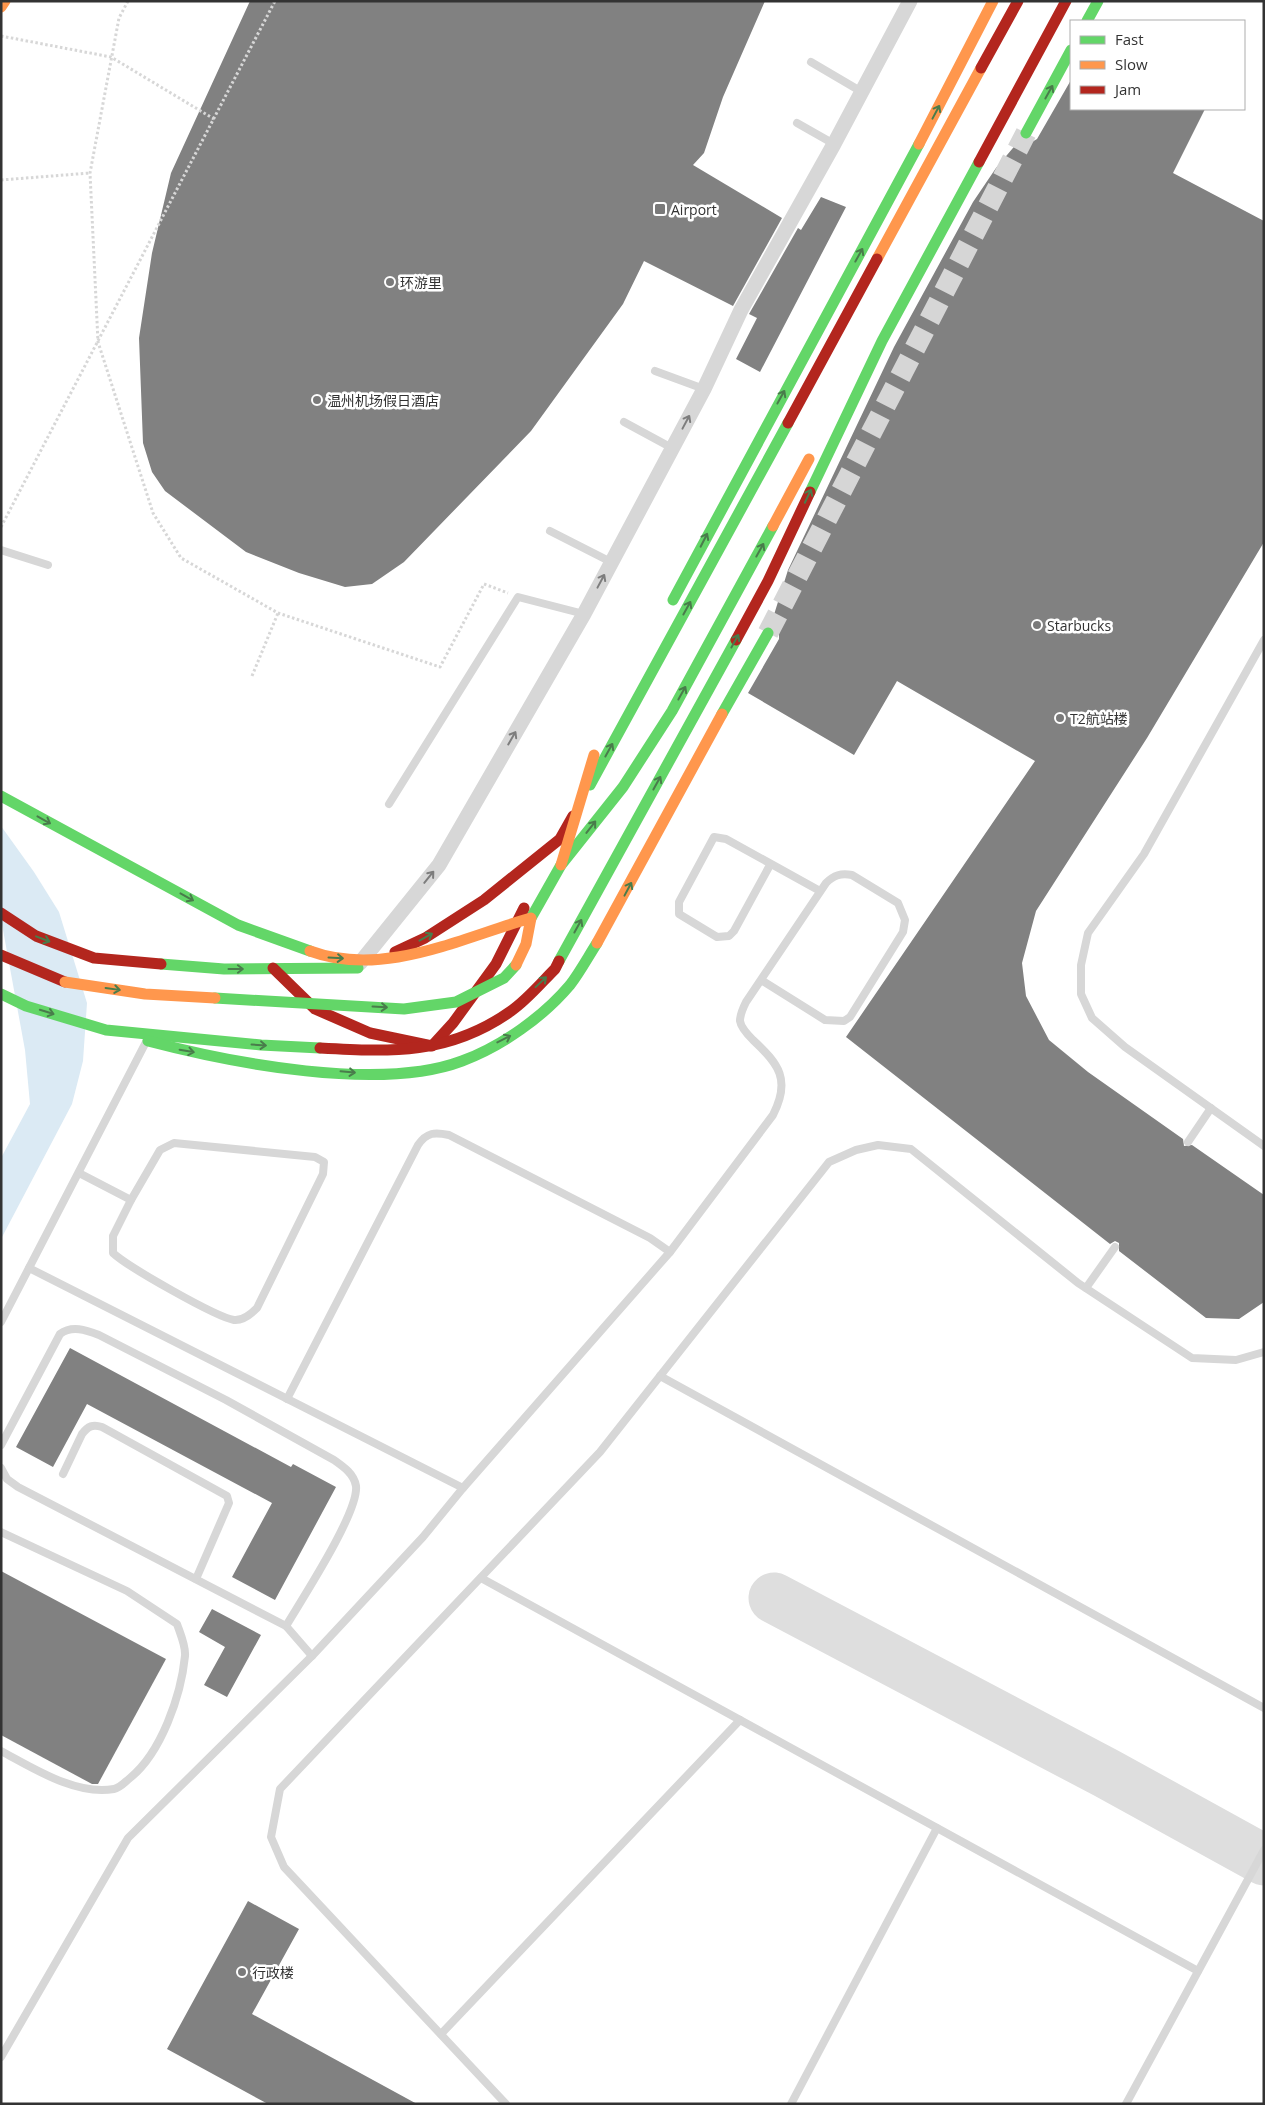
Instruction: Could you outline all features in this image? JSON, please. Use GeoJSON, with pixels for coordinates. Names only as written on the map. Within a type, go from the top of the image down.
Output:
{"type":"FeatureCollection","features":[{"type":"Feature","properties":{"kind":"main road"},"geometry":{"type":"LineString","coordinates":[[1,7],[5,1]]}},
{"type":"Feature","properties":{"kind":"main road"},"geometry":{"type":"LineString","coordinates":[[669,608],[726,496],[953,81],[993,1]]}},
{"type":"Feature","properties":{"kind":"main road"},"geometry":{"type":"LineString","coordinates":[[548,862],[1018,1]]}},
{"type":"Feature","properties":{"kind":"main road"},"geometry":{"type":"LineString","coordinates":[[838,406],[1053,1]]}},
{"type":"Feature","properties":{"kind":"main road"},"geometry":{"type":"LineString","coordinates":[[106,1030],[261,1045],[380,1051],[421,1049],[464,1037],[510,1011],[555,969],[768,581],[882,341],[1066,1]]}},
{"type":"Feature","properties":{"kind":"main road"},"geometry":{"type":"LineString","coordinates":[[1088,20],[1098,1]]}},
{"type":"Feature","properties":{"kind":"main road"},"geometry":{"type":"LineString","coordinates":[[1026,133],[1070,52]]}},
{"type":"Feature","properties":{"kind":"main road"},"geometry":{"type":"LineString","coordinates":[[1,955],[65,982],[145,994],[404,1009],[456,1002],[504,978],[516,966],[526,944],[531,918],[561,865],[623,787],[672,711],[814,450]]}},
{"type":"Feature","properties":{"kind":"main road"},"geometry":{"type":"LineString","coordinates":[[1,994],[26,1006],[177,1049],[291,1068],[373,1074],[423,1071],[460,1062],[513,1035],[568,988],[606,930],[718,720],[768,633]]}},
{"type":"Feature","properties":{"kind":"main road"},"geometry":{"type":"LineString","coordinates":[[561,865],[594,755],[607,729]]}},
{"type":"Feature","properties":{"kind":"main road"},"geometry":{"type":"LineString","coordinates":[[1,796],[238,925],[326,957],[387,960],[480,936],[503,926],[531,918]]}},
{"type":"Feature","properties":{"kind":"main road"},"geometry":{"type":"LineString","coordinates":[[1,913],[36,936],[94,958],[224,969],[355,970],[426,938],[484,900],[560,839]]}},
{"type":"Feature","properties":{"kind":"main road"},"geometry":{"type":"LineString","coordinates":[[432,1046],[453,1023],[496,964],[536,885]]}},
{"type":"Feature","properties":{"kind":"main road"},"geometry":{"type":"LineString","coordinates":[[273,968],[315,1009],[370,1033],[432,1046]]}},
{"type":"Feature","properties":{"kind":"street"},"geometry":{"type":"LineString","coordinates":[[355,970],[439,865],[584,614],[704,389],[741,310],[834,144],[910,1]]}},
{"type":"Feature","properties":{"kind":"lane"},"geometry":{"type":"LineString","coordinates":[[811,62],[862,92]]}},
{"type":"Feature","properties":{"kind":"lane"},"geometry":{"type":"LineString","coordinates":[[797,123],[834,144]]}},
{"type":"Feature","properties":{"kind":"lane"},"geometry":{"type":"LineString","coordinates":[[655,371],[704,389]]}},
{"type":"Feature","properties":{"kind":"lane"},"geometry":{"type":"LineString","coordinates":[[624,422],[672,448]]}},
{"type":"Feature","properties":{"kind":"lane"},"geometry":{"type":"LineString","coordinates":[[550,532],[611,562]]}},
{"type":"Feature","properties":{"kind":"lane"},"geometry":{"type":"LineString","coordinates":[[1,550],[48,565]]}},
{"type":"Feature","properties":{"kind":"lane"},"geometry":{"type":"LineString","coordinates":[[390,804],[518,597],[584,614]]}},
{"type":"Feature","properties":{"kind":"lane"},"geometry":{"type":"LineString","coordinates":[[1264,640],[1144,854],[1088,933],[1081,965],[1081,994],[1092,1018],[1125,1046],[1264,1146]]}},
{"type":"Feature","properties":{"kind":"lane"},"geometry":{"type":"LineString","coordinates":[[770,865],[734,931],[729,936],[717,937],[679,914],[679,902],[714,837],[726,839],[820,892]]}},
{"type":"Feature","properties":{"kind":"lane"},"geometry":{"type":"LineString","coordinates":[[1,2057],[3,2049],[128,1838],[312,1656],[424,1537],[463,1488],[670,1252],[773,1114],[780,1102],[782,1079],[779,1068],[768,1053],[746,1032],[740,1022],[746,1002],[820,892],[833,877],[844,874],[852,875],[898,903],[903,911],[904,932],[850,1017],[844,1021],[825,1020],[761,980]]}},
{"type":"Feature","properties":{"kind":"lane"},"geometry":{"type":"LineString","coordinates":[[1,1322],[147,1040]]}},
{"type":"Feature","properties":{"kind":"lane"},"geometry":{"type":"LineString","coordinates":[[1188,1142],[1211,1108]]}},
{"type":"Feature","properties":{"kind":"lane"},"geometry":{"type":"LineString","coordinates":[[287,1399],[418,1144],[423,1137],[430,1133],[449,1135],[650,1238],[670,1252]]}},
{"type":"Feature","properties":{"kind":"lane"},"geometry":{"type":"LineString","coordinates":[[174,1143],[315,1157],[321,1159],[325,1166],[257,1308],[245,1318],[235,1320],[198,1304],[113,1253],[113,1236],[132,1200],[160,1150],[174,1143]]}},
{"type":"Feature","properties":{"kind":"lane"},"geometry":{"type":"LineString","coordinates":[[506,2104],[284,1867],[271,1837],[280,1789],[600,1452],[829,1162],[856,1150],[878,1145],[911,1149],[1086,1288],[1192,1358],[1236,1360],[1264,1352]]}},
{"type":"Feature","properties":{"kind":"lane"},"geometry":{"type":"LineString","coordinates":[[79,1173],[132,1200]]}},
{"type":"Feature","properties":{"kind":"lane"},"geometry":{"type":"LineString","coordinates":[[1086,1288],[1115,1247]]}},
{"type":"Feature","properties":{"kind":"lane"},"geometry":{"type":"LineString","coordinates":[[29,1268],[463,1488]]}},
{"type":"Feature","properties":{"kind":"lane"},"geometry":{"type":"LineString","coordinates":[[1,1445],[60,1334],[66,1329],[76,1329],[108,1339],[226,1400],[334,1460],[349,1471],[356,1484],[356,1500],[336,1540],[286,1626]]}},
{"type":"Feature","properties":{"kind":"lane"},"geometry":{"type":"LineString","coordinates":[[660,1376],[1264,1708]]}},
{"type":"Feature","properties":{"kind":"lane"},"geometry":{"type":"LineString","coordinates":[[63,1474],[86,1428],[96,1425],[227,1496],[229,1503],[196,1579]]}},
{"type":"Feature","properties":{"kind":"lane"},"geometry":{"type":"LineString","coordinates":[[1,1468],[7,1479],[18,1487],[286,1626],[312,1656]]}},
{"type":"Feature","properties":{"kind":"lane"},"geometry":{"type":"LineString","coordinates":[[1,1532],[127,1591],[177,1624],[186,1654],[173,1710],[157,1745],[137,1772],[116,1789],[92,1789],[52,1778],[1,1751]]}},
{"type":"Feature","properties":{"kind":"lane"},"geometry":{"type":"LineString","coordinates":[[481,1578],[1198,1971]]}},
{"type":"Feature","properties":{"kind":"lane"},"geometry":{"type":"LineString","coordinates":[[441,2034],[740,1720]]}},
{"type":"Feature","properties":{"kind":"lane"},"geometry":{"type":"LineString","coordinates":[[791,2104],[937,1828]]}},
{"type":"Feature","properties":{"kind":"lane"},"geometry":{"type":"LineString","coordinates":[[1126,2104],[1264,1850]]}},
{"type":"Feature","properties":{"kind":"path"},"geometry":{"type":"LineString","coordinates":[[128,1],[119,18],[90,173],[98,342],[153,513],[181,558],[278,612],[440,667],[484,584],[518,597]]}},
{"type":"Feature","properties":{"kind":"path"},"geometry":{"type":"LineString","coordinates":[[1,527],[275,1]]}},
{"type":"Feature","properties":{"kind":"path"},"geometry":{"type":"LineString","coordinates":[[1,36],[111,57],[214,119]]}},
{"type":"Feature","properties":{"kind":"path"},"geometry":{"type":"LineString","coordinates":[[1,180],[90,173]]}},
{"type":"Feature","properties":{"kind":"path"},"geometry":{"type":"LineString","coordinates":[[252,676],[278,612]]}},
{"type":"Feature","properties":{"kind":"shaded area"},"geometry":{"type":"Polygon","coordinates":[[[1,826],[34,872],[59,912],[87,1003],[83,1061],[72,1104],[1,1239],[1,1158],[30,1104],[25,1050],[1,919],[1,826]]]}},
{"type":"Feature","properties":{"kind":"building","name":"环游里"},"geometry":{"type":"Polygon","coordinates":[[[250,1],[765,1],[723,97],[704,153],[693,165],[782,218],[733,306],[644,261],[623,304],[531,431],[404,562],[372,584],[345,587],[299,573],[246,552],[165,491],[152,472],[143,443],[139,338],[152,253],[171,173],[250,1]]]}},
{"type":"Feature","properties":{"kind":"building","name":"T2航站楼"},"geometry":{"type":"Polygon","coordinates":[[[1070,82],[1070,110],[1204,110],[1173,173],[1264,221],[1264,542],[1147,738],[1036,911],[1022,963],[1026,996],[1049,1040],[1088,1072],[1183,1139],[1184,1146],[1192,1145],[1264,1195],[1264,1302],[1239,1319],[1206,1318],[1119,1251],[1119,1243],[1115,1241],[1110,1244],[846,1037],[1035,761],[897,681],[854,755],[748,693],[779,639],[779,627],[772,621],[788,570],[894,347],[973,202],[996,168],[1018,142],[1027,145],[1037,139],[1070,82]]]}},
{"type":"Feature","properties":{"kind":"building"},"geometry":{"type":"Polygon","coordinates":[[[821,197],[846,207],[760,372],[736,359],[757,318],[749,314],[798,228],[801,230],[821,197]]]}},
{"type":"Feature","properties":{"kind":"building"},"geometry":{"type":"Polygon","coordinates":[[[70,1348],[291,1467],[293,1464],[336,1487],[275,1600],[232,1577],[272,1503],[87,1404],[53,1467],[16,1447],[70,1348]]]}},
{"type":"Feature","properties":{"kind":"building"},"geometry":{"type":"Polygon","coordinates":[[[1,1571],[166,1659],[98,1784],[92,1784],[1,1735],[1,1571]]]}},
{"type":"Feature","properties":{"kind":"building"},"geometry":{"type":"Polygon","coordinates":[[[212,1609],[261,1635],[227,1697],[204,1685],[225,1647],[199,1632],[212,1609]]]}},
{"type":"Feature","properties":{"kind":"building","name":"行政楼"},"geometry":{"type":"Polygon","coordinates":[[[248,1901],[299,1929],[252,2014],[417,2104],[268,2104],[167,2049],[248,1901]]]}},
{"type":"Feature","properties":{"kind":"taxiway"},"geometry":{"type":"LineString","coordinates":[[774,1598],[1106,1773],[1264,1860]]}},
{"type":"Feature","properties":{"kind":"tunnel"},"geometry":{"type":"LineString","coordinates":[[768,633],[1026,133]]}},
{"type":"Feature","properties":{"kind":"traffic: fast"},"geometry":{"type":"LineString","coordinates":[[1088,20],[1098,1]]}},
{"type":"Feature","properties":{"kind":"traffic: fast"},"geometry":{"type":"LineString","coordinates":[[1026,133],[1070,52]]}},
{"type":"Feature","properties":{"kind":"traffic: fast"},"geometry":{"type":"LineString","coordinates":[[673,600],[919,144]]}},
{"type":"Feature","properties":{"kind":"traffic: fast"},"geometry":{"type":"LineString","coordinates":[[810,492],[882,341],[979,162]]}},
{"type":"Feature","properties":{"kind":"traffic: fast"},"geometry":{"type":"LineString","coordinates":[[590,785],[788,423]]}},
{"type":"Feature","properties":{"kind":"traffic: fast"},"geometry":{"type":"LineString","coordinates":[[531,918],[561,865],[623,787],[672,711],[773,526]]}},
{"type":"Feature","properties":{"kind":"traffic: fast"},"geometry":{"type":"LineString","coordinates":[[722,714],[768,633]]}},
{"type":"Feature","properties":{"kind":"traffic: fast"},"geometry":{"type":"LineString","coordinates":[[559,961],[736,640]]}},
{"type":"Feature","properties":{"kind":"traffic: fast"},"geometry":{"type":"LineString","coordinates":[[1,796],[238,925],[310,951]]}},
{"type":"Feature","properties":{"kind":"traffic: fast"},"geometry":{"type":"LineString","coordinates":[[148,1041],[221,1058],[306,1071],[390,1074],[428,1070],[477,1055],[507,1039],[535,1019],[570,985],[597,943]]}},
{"type":"Feature","properties":{"kind":"traffic: fast"},"geometry":{"type":"LineString","coordinates":[[161,964],[224,969],[358,968]]}},
{"type":"Feature","properties":{"kind":"traffic: fast"},"geometry":{"type":"LineString","coordinates":[[215,998],[404,1009],[456,1002],[504,978],[516,965]]}},
{"type":"Feature","properties":{"kind":"traffic: fast"},"geometry":{"type":"LineString","coordinates":[[1,994],[26,1006],[106,1030],[261,1045],[320,1048]]}},
{"type":"Feature","properties":{"kind":"traffic: slow"},"geometry":{"type":"LineString","coordinates":[[1,7],[5,1]]}},
{"type":"Feature","properties":{"kind":"traffic: slow"},"geometry":{"type":"LineString","coordinates":[[919,144],[993,1]]}},
{"type":"Feature","properties":{"kind":"traffic: slow"},"geometry":{"type":"LineString","coordinates":[[877,259],[981,68]]}},
{"type":"Feature","properties":{"kind":"traffic: slow"},"geometry":{"type":"LineString","coordinates":[[773,526],[809,459]]}},
{"type":"Feature","properties":{"kind":"traffic: slow"},"geometry":{"type":"LineString","coordinates":[[597,943],[722,714]]}},
{"type":"Feature","properties":{"kind":"traffic: slow"},"geometry":{"type":"LineString","coordinates":[[561,865],[594,755]]}},
{"type":"Feature","properties":{"kind":"traffic: slow"},"geometry":{"type":"LineString","coordinates":[[310,951],[338,958],[365,960],[394,958],[450,944],[531,918],[526,944],[516,965]]}},
{"type":"Feature","properties":{"kind":"traffic: slow"},"geometry":{"type":"LineString","coordinates":[[65,982],[145,994],[215,998]]}},
{"type":"Feature","properties":{"kind":"traffic: jam"},"geometry":{"type":"LineString","coordinates":[[981,68],[1018,1]]}},
{"type":"Feature","properties":{"kind":"traffic: jam"},"geometry":{"type":"LineString","coordinates":[[979,162],[1066,1]]}},
{"type":"Feature","properties":{"kind":"traffic: jam"},"geometry":{"type":"LineString","coordinates":[[788,423],[877,259]]}},
{"type":"Feature","properties":{"kind":"traffic: jam"},"geometry":{"type":"LineString","coordinates":[[736,640],[768,581],[810,492]]}},
{"type":"Feature","properties":{"kind":"traffic: jam"},"geometry":{"type":"LineString","coordinates":[[395,952],[425,938],[484,900],[560,839],[573,816]]}},
{"type":"Feature","properties":{"kind":"traffic: jam"},"geometry":{"type":"LineString","coordinates":[[273,968],[315,1009],[370,1033],[432,1046],[453,1023],[496,964],[524,908]]}},
{"type":"Feature","properties":{"kind":"traffic: jam"},"geometry":{"type":"LineString","coordinates":[[1,913],[36,936],[94,958],[161,964]]}},
{"type":"Feature","properties":{"kind":"traffic: jam"},"geometry":{"type":"LineString","coordinates":[[1,955],[65,982]]}},
{"type":"Feature","properties":{"kind":"traffic: jam"},"geometry":{"type":"LineString","coordinates":[[320,1048],[395,1050],[419,1048],[465,1036],[488,1025],[517,1007],[555,969],[559,961]]}},
{"type":"Feature","properties":{"kind":"place","name":"Airport"},"geometry":{"type":"Point","coordinates":[660,209]}},
{"type":"Feature","properties":{"kind":"place","name":"环游里"},"geometry":{"type":"Point","coordinates":[390,282]}},
{"type":"Feature","properties":{"kind":"place","name":"温州机场假日酒店"},"geometry":{"type":"Point","coordinates":[317,400]}},
{"type":"Feature","properties":{"kind":"place","name":"Starbucks"},"geometry":{"type":"Point","coordinates":[1037,625]}},
{"type":"Feature","properties":{"kind":"place","name":"T2航站楼"},"geometry":{"type":"Point","coordinates":[1060,718]}},
{"type":"Feature","properties":{"kind":"place","name":"行政楼"},"geometry":{"type":"Point","coordinates":[242,1972]}}]}
